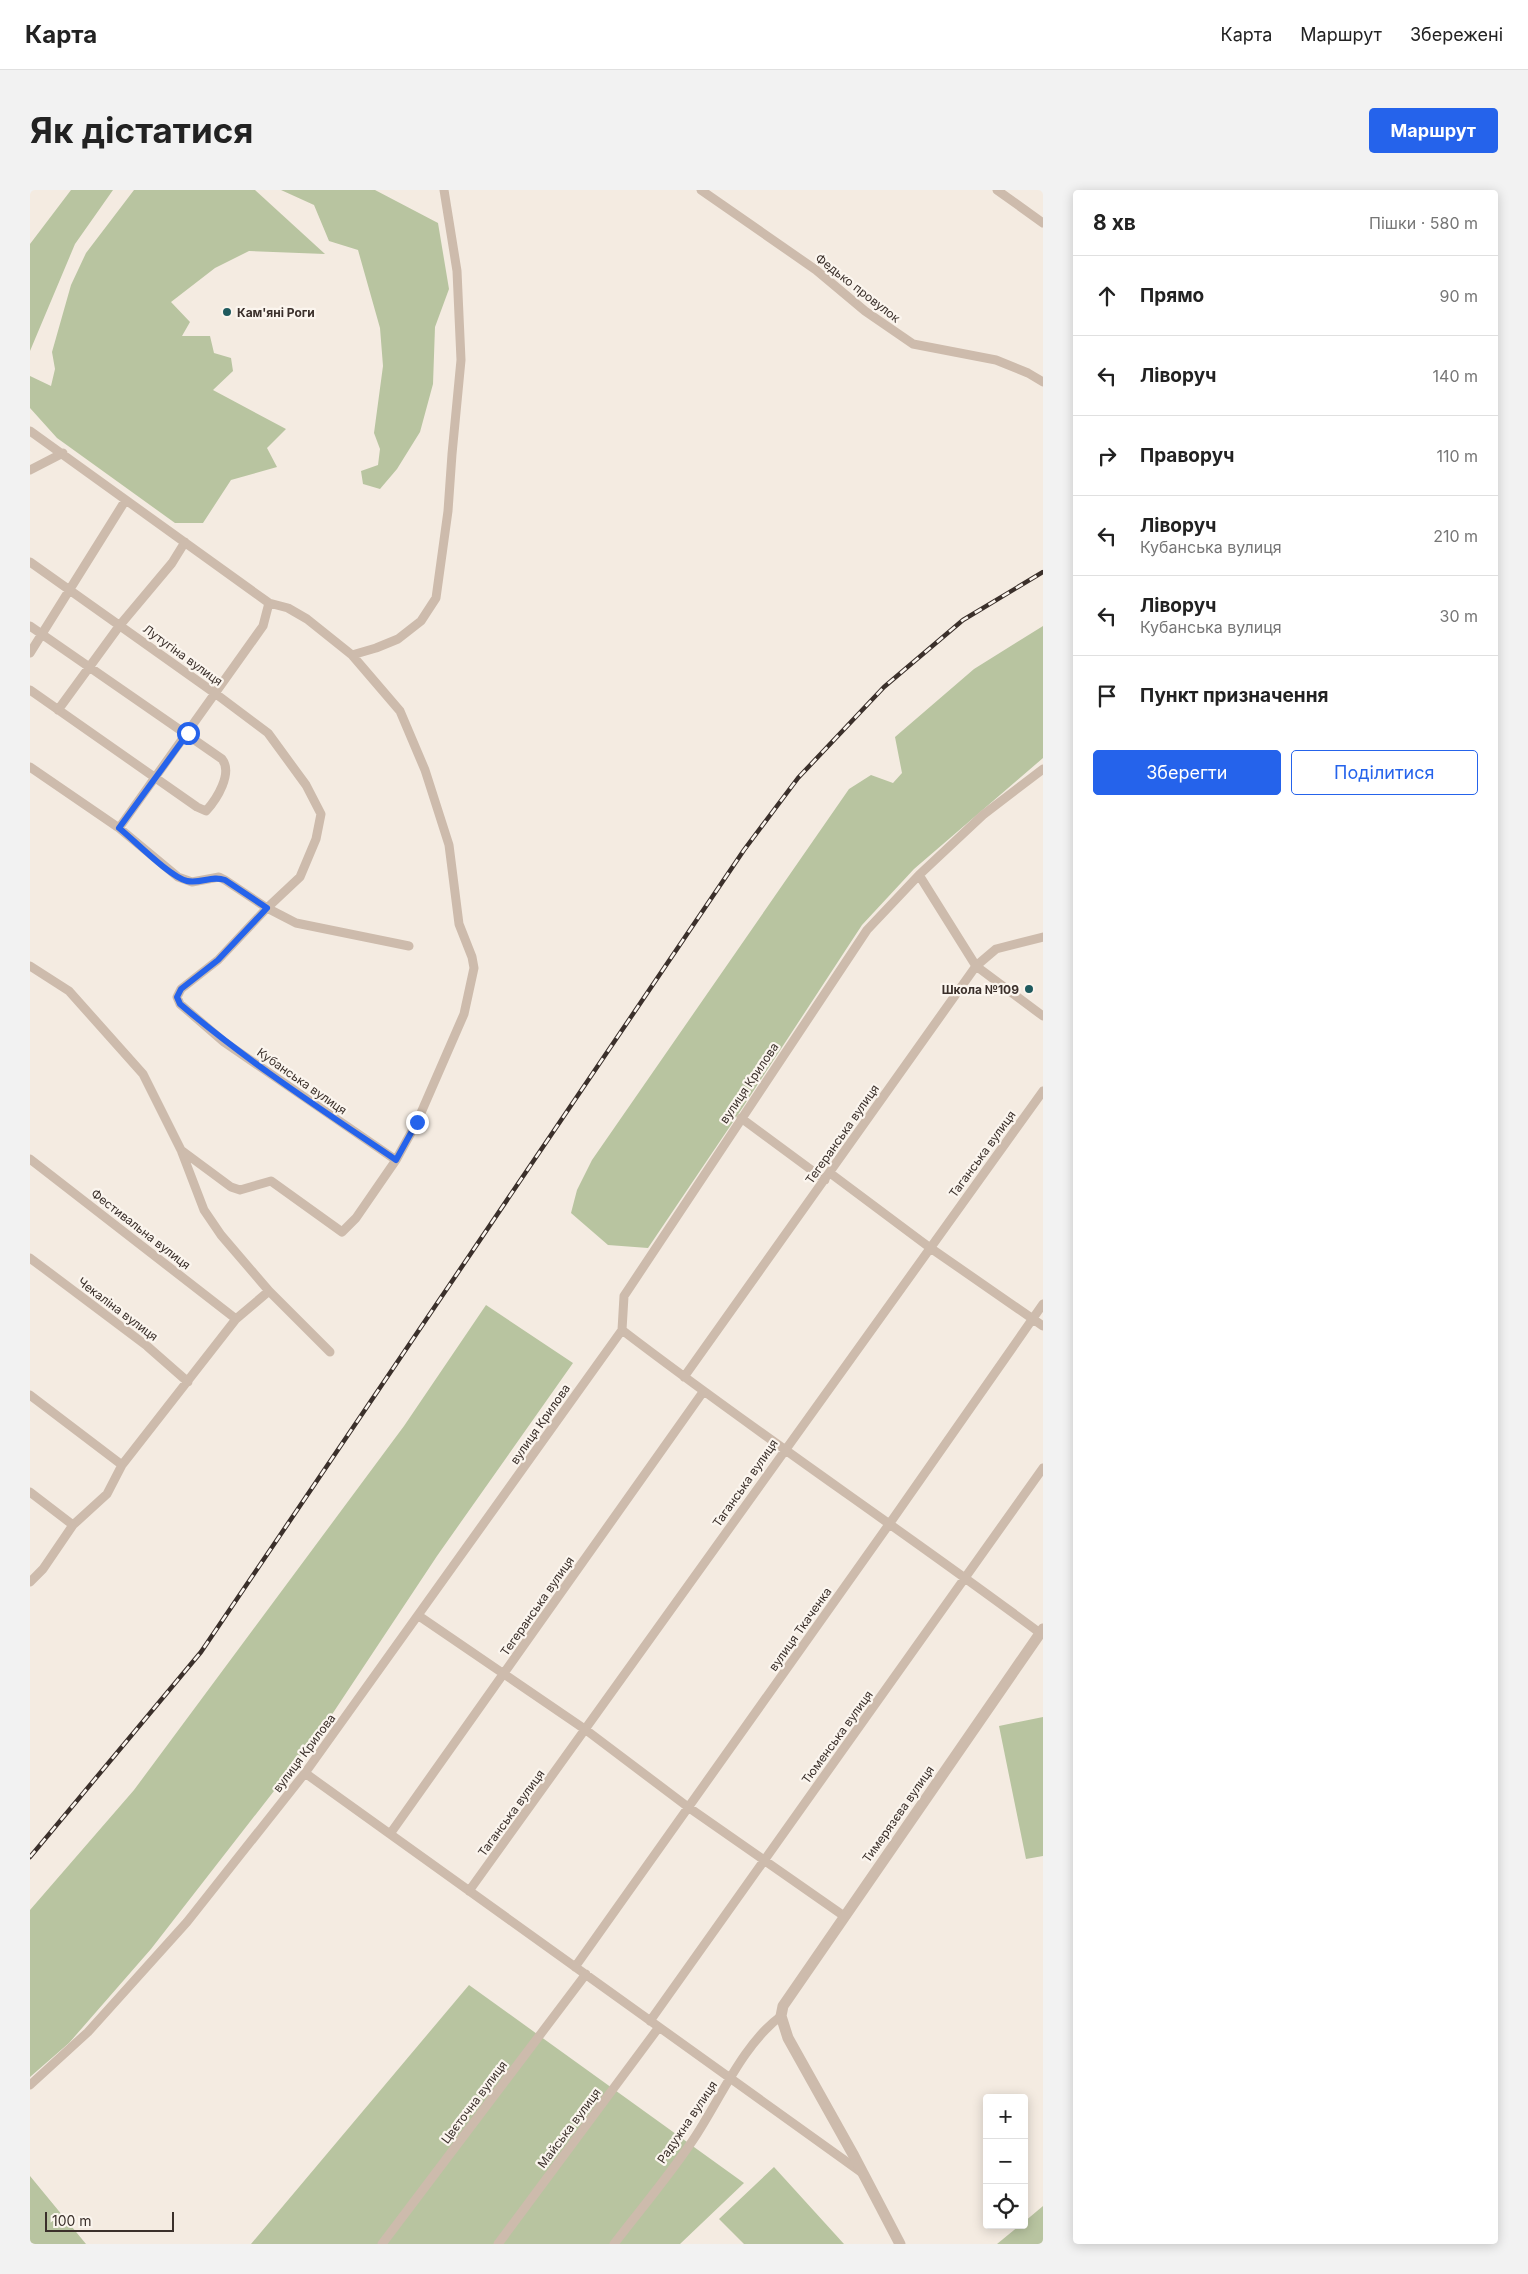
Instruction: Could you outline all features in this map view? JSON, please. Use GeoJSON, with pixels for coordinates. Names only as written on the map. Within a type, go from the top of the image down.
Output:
{"type":"FeatureCollection","features":[{"type":"Feature","properties":{"kind":"street"},"geometry":{"type":"LineString","coordinates":[[352,654],[376,648],[398,639],[421,621],[436,598],[447,520],[461,360],[457,271],[444,190]]}},
{"type":"Feature","properties":{"kind":"street","name":"Федько провулок"},"geometry":{"type":"LineString","coordinates":[[701,190],[816,270],[865,312],[913,344],[996,360],[1028,373],[1043,382]]}},
{"type":"Feature","properties":{"kind":"street"},"geometry":{"type":"LineString","coordinates":[[997,190],[1043,223]]}},
{"type":"Feature","properties":{"kind":"street"},"geometry":{"type":"LineString","coordinates":[[30,431],[269,603],[288,608],[307,619],[352,654],[400,710],[425,770],[449,845],[460,924],[474,968],[464,1014],[417,1122],[396,1160],[356,1218],[342,1232],[271,1181],[240,1190],[231,1187],[181,1150]]}},
{"type":"Feature","properties":{"kind":"street"},"geometry":{"type":"LineString","coordinates":[[30,470],[62,453]]}},
{"type":"Feature","properties":{"kind":"street"},"geometry":{"type":"LineString","coordinates":[[30,653],[125,500]]}},
{"type":"Feature","properties":{"kind":"street"},"geometry":{"type":"LineString","coordinates":[[58,710],[120,625],[172,563],[185,542]]}},
{"type":"Feature","properties":{"kind":"street","name":"Лутугіна вулиця"},"geometry":{"type":"LineString","coordinates":[[30,562],[268,733],[306,784],[321,814],[316,839],[300,877],[267,908],[218,960],[181,989],[177,997]]}},
{"type":"Feature","properties":{"kind":"street"},"geometry":{"type":"LineString","coordinates":[[119,828],[216,694],[262,626],[269,603]]}},
{"type":"Feature","properties":{"kind":"street"},"geometry":{"type":"LineString","coordinates":[[30,626],[188,733],[222,759],[227,765],[227,773],[212,805],[206,811],[197,807],[30,690]]}},
{"type":"Feature","properties":{"kind":"street"},"geometry":{"type":"LineString","coordinates":[[30,767],[119,828],[178,877],[192,882],[219,878],[267,908],[296,923],[409,946]]}},
{"type":"Feature","properties":{"kind":"street","name":"вулиця Крилова"},"geometry":{"type":"LineString","coordinates":[[30,2085],[88,2032],[191,1918],[305,1773],[419,1616],[622,1330],[624,1296],[867,930],[919,875],[983,815],[1043,769]]}},
{"type":"Feature","properties":{"kind":"street"},"geometry":{"type":"LineString","coordinates":[[919,875],[976,966],[1043,1016]]}},
{"type":"Feature","properties":{"kind":"street","name":"Тегеранська вулиця"},"geometry":{"type":"LineString","coordinates":[[684,1378],[976,966],[996,949],[1043,936]]}},
{"type":"Feature","properties":{"kind":"street"},"geometry":{"type":"LineString","coordinates":[[30,966],[69,991],[143,1074],[181,1150],[204,1210],[221,1235],[269,1291],[330,1352]]}},
{"type":"Feature","properties":{"kind":"street","name":"Кубанська вулиця"},"geometry":{"type":"LineString","coordinates":[[177,997],[180,1004],[224,1042],[396,1160]]}},
{"type":"Feature","properties":{"kind":"street","name":"Таганська вулиця"},"geometry":{"type":"LineString","coordinates":[[469,1891],[586,1730],[929,1247],[1043,1091]]}},
{"type":"Feature","properties":{"kind":"street"},"geometry":{"type":"LineString","coordinates":[[741,1118],[1043,1326]]}},
{"type":"Feature","properties":{"kind":"street","name":"Фестивальна вулиця"},"geometry":{"type":"LineString","coordinates":[[30,1158],[236,1319]]}},
{"type":"Feature","properties":{"kind":"street","name":"Чекаліна вулиця"},"geometry":{"type":"LineString","coordinates":[[30,1258],[147,1346],[188,1382]]}},
{"type":"Feature","properties":{"kind":"street"},"geometry":{"type":"LineString","coordinates":[[30,1582],[44,1569],[73,1525],[107,1494],[122,1465],[236,1319],[269,1291]]}},
{"type":"Feature","properties":{"kind":"street","name":"вулиця Ткаченка"},"geometry":{"type":"LineString","coordinates":[[575,1967],[1043,1304]]}},
{"type":"Feature","properties":{"kind":"street"},"geometry":{"type":"LineString","coordinates":[[622,1330],[703,1392],[1042,1631]]}},
{"type":"Feature","properties":{"kind":"street","name":"Тегеранська вулиця"},"geometry":{"type":"LineString","coordinates":[[390,1834],[703,1392]]}},
{"type":"Feature","properties":{"kind":"street"},"geometry":{"type":"LineString","coordinates":[[30,1395],[122,1465]]}},
{"type":"Feature","properties":{"kind":"street","name":"Тюменська вулиця"},"geometry":{"type":"LineString","coordinates":[[650,2020],[1043,1468]]}},
{"type":"Feature","properties":{"kind":"street"},"geometry":{"type":"LineString","coordinates":[[30,1492],[73,1525]]}},
{"type":"Feature","properties":{"kind":"street"},"geometry":{"type":"LineString","coordinates":[[419,1616],[586,1730],[688,1807],[844,1916]]}},
{"type":"Feature","properties":{"kind":"street","name":"Тимерязєва вулиця"},"geometry":{"type":"LineString","coordinates":[[781,2016],[787,1997],[1042,1631]]}},
{"type":"Feature","properties":{"kind":"street"},"geometry":{"type":"LineString","coordinates":[[305,1773],[863,2173]]}},
{"type":"Feature","properties":{"kind":"street","name":"Цвєточна вулиця"},"geometry":{"type":"LineString","coordinates":[[382,2244],[586,1974]]}},
{"type":"Feature","properties":{"kind":"street"},"geometry":{"type":"LineString","coordinates":[[781,2016],[788,2038],[900,2244]]}},
{"type":"Feature","properties":{"kind":"street","name":"Радужна вулиця"},"geometry":{"type":"LineString","coordinates":[[614,2244],[693,2141],[731,2078],[766,2027],[781,2016]]}},
{"type":"Feature","properties":{"kind":"street","name":"Майська вулиця"},"geometry":{"type":"LineString","coordinates":[[498,2244],[659,2027]]}},
{"type":"Feature","properties":{"kind":"green space"},"geometry":{"type":"Polygon","coordinates":[[[71,190],[113,190],[75,244],[30,351],[30,244],[71,190]]]}},
{"type":"Feature","properties":{"kind":"green space"},"geometry":{"type":"Polygon","coordinates":[[[134,190],[255,190],[325,254],[249,251],[215,268],[171,302],[190,322],[182,336],[210,336],[214,353],[231,358],[233,371],[213,390],[286,429],[267,448],[277,467],[231,480],[203,523],[175,523],[57,438],[30,408],[30,376],[51,386],[55,369],[52,352],[71,285],[86,253],[134,190]]]}},
{"type":"Feature","properties":{"kind":"green space"},"geometry":{"type":"Polygon","coordinates":[[[281,190],[375,190],[438,223],[449,289],[435,327],[433,384],[420,432],[397,469],[380,489],[363,484],[361,471],[378,465],[380,449],[374,433],[383,366],[380,328],[358,250],[329,241],[314,205],[281,190]]]}},
{"type":"Feature","properties":{"kind":"green space"},"geometry":{"type":"Polygon","coordinates":[[[1043,626],[1043,758],[914,869],[862,925],[648,1248],[608,1245],[571,1213],[577,1190],[592,1160],[849,789],[871,775],[893,783],[902,773],[895,737],[974,669],[1043,626]]]}},
{"type":"Feature","properties":{"kind":"green space"},"geometry":{"type":"Polygon","coordinates":[[[486,1305],[573,1363],[437,1556],[323,1728],[151,1949],[69,2043],[30,2077],[30,1910],[134,1790],[404,1426],[486,1305]]]}},
{"type":"Feature","properties":{"kind":"green space"},"geometry":{"type":"Polygon","coordinates":[[[1043,1717],[1043,1856],[1026,1859],[999,1726],[1043,1717]]]}},
{"type":"Feature","properties":{"kind":"green space"},"geometry":{"type":"Polygon","coordinates":[[[469,1985],[744,2183],[680,2244],[251,2244],[469,1985]]]}},
{"type":"Feature","properties":{"kind":"green space"},"geometry":{"type":"Polygon","coordinates":[[[774,2167],[844,2244],[744,2244],[719,2219],[774,2167]]]}},
{"type":"Feature","properties":{"kind":"green space"},"geometry":{"type":"Polygon","coordinates":[[[30,2176],[86,2244],[30,2244],[30,2176]]]}},
{"type":"Feature","properties":{"kind":"green space"},"geometry":{"type":"Polygon","coordinates":[[[1043,2206],[1043,2244],[997,2244],[1015,2229],[1028,2229],[1028,2219],[1043,2206]]]}},
{"type":"Feature","properties":{"kind":"railway"},"geometry":{"type":"LineString","coordinates":[[30,1857],[201,1652],[744,850],[798,778],[884,687],[963,620],[1043,572]]}},
{"type":"Feature","properties":{"kind":"place","name":"Кам'яні Роги"},"geometry":{"type":"Point","coordinates":[227,312]}},
{"type":"Feature","properties":{"kind":"place","name":"Школа №109"},"geometry":{"type":"Point","coordinates":[1029,989]}},
{"type":"Feature","properties":{"kind":"route"},"geometry":{"type":"LineString","coordinates":[[188,733],[119,828],[178,877],[192,882],[211,878],[225,880],[267,908],[218,960],[181,989],[177,997],[180,1004],[224,1042],[396,1160],[417,1122]]}}]}
